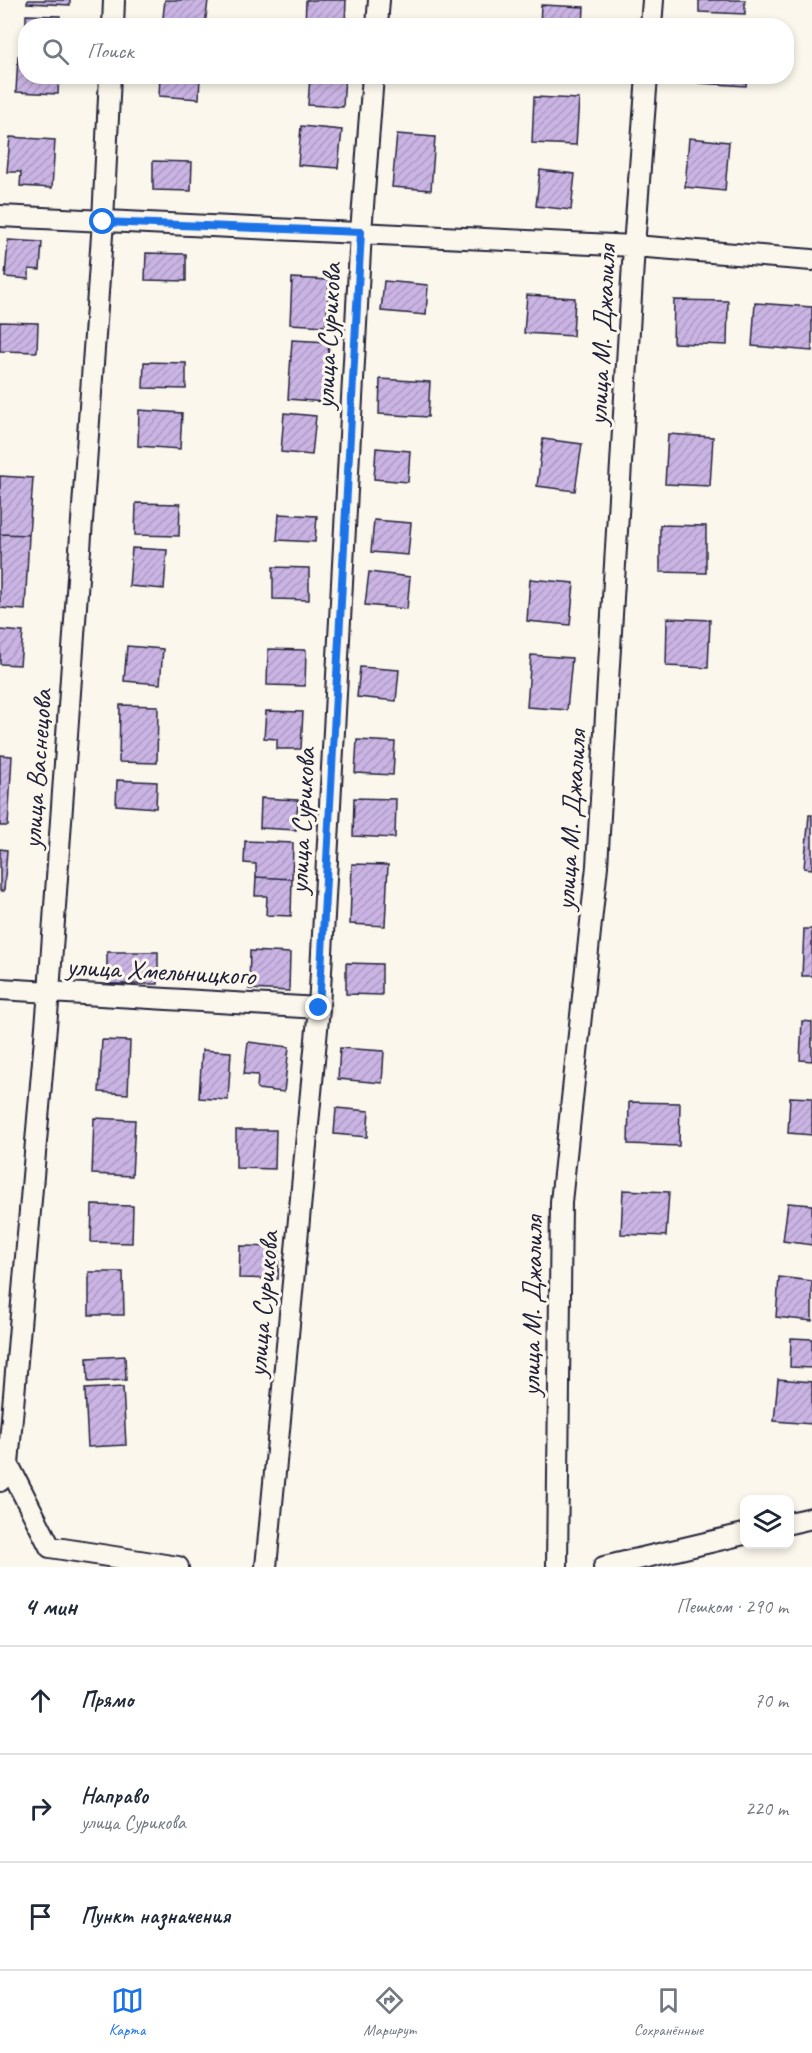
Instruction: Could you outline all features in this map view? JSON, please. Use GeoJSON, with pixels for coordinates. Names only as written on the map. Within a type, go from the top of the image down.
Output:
{"type":"FeatureCollection","features":[{"type":"Feature","properties":{"kind":"street"},"geometry":{"type":"LineString","coordinates":[[113,18],[114,0]]}},
{"type":"Feature","properties":{"kind":"street"},"geometry":{"type":"LineString","coordinates":[[378,18],[379,0]]}},
{"type":"Feature","properties":{"kind":"street"},"geometry":{"type":"LineString","coordinates":[[652,18],[653,0]]}},
{"type":"Feature","properties":{"kind":"street","name":"улица Васнецова"},"geometry":{"type":"LineString","coordinates":[[4,1472],[49,992],[103,222],[110,84]]}},
{"type":"Feature","properties":{"kind":"street","name":"улица Сурикова"},"geometry":{"type":"LineString","coordinates":[[266,1567],[319,1008],[361,232],[372,84]]}},
{"type":"Feature","properties":{"kind":"street","name":"улица М. Джалиля"},"geometry":{"type":"LineString","coordinates":[[557,1567],[561,1202],[597,866],[634,246],[646,84]]}},
{"type":"Feature","properties":{"kind":"street"},"geometry":{"type":"LineString","coordinates":[[0,216],[634,246],[812,260]]}},
{"type":"Feature","properties":{"kind":"street","name":"улица Хмельницкого"},"geometry":{"type":"LineString","coordinates":[[0,989],[319,1008]]}},
{"type":"Feature","properties":{"kind":"street"},"geometry":{"type":"LineString","coordinates":[[4,1472],[50,1547],[178,1567]]}},
{"type":"Feature","properties":{"kind":"street"},"geometry":{"type":"LineString","coordinates":[[794,1522],[812,1518]]}},
{"type":"Feature","properties":{"kind":"street"},"geometry":{"type":"LineString","coordinates":[[604,1567],[740,1535]]}},
{"type":"Feature","properties":{"kind":"building"},"geometry":{"type":"Polygon","coordinates":[[[28,0],[70,0],[70,5],[27,3],[28,0]]]}},
{"type":"Feature","properties":{"kind":"building"},"geometry":{"type":"Polygon","coordinates":[[[165,0],[208,0],[206,18],[163,18],[165,0]]]}},
{"type":"Feature","properties":{"kind":"building"},"geometry":{"type":"Polygon","coordinates":[[[306,0],[346,0],[345,18],[305,18],[306,0]]]}},
{"type":"Feature","properties":{"kind":"building"},"geometry":{"type":"Polygon","coordinates":[[[699,0],[745,0],[745,14],[699,12],[699,0]]]}},
{"type":"Feature","properties":{"kind":"building"},"geometry":{"type":"Polygon","coordinates":[[[541,5],[584,7],[583,18],[540,18],[541,5]]]}},
{"type":"Feature","properties":{"kind":"building"},"geometry":{"type":"Polygon","coordinates":[[[26,15],[60,16],[60,18],[26,18],[26,15]]]}},
{"type":"Feature","properties":{"kind":"building"},"geometry":{"type":"Polygon","coordinates":[[[18,56],[18,84],[59,84],[58,94],[16,92],[18,56]]]}},
{"type":"Feature","properties":{"kind":"building"},"geometry":{"type":"Polygon","coordinates":[[[160,84],[200,84],[199,99],[159,96],[160,84]]]}},
{"type":"Feature","properties":{"kind":"building"},"geometry":{"type":"Polygon","coordinates":[[[309,84],[344,84],[343,107],[308,105],[309,84]]]}},
{"type":"Feature","properties":{"kind":"building"},"geometry":{"type":"Polygon","coordinates":[[[715,84],[746,84],[746,86],[715,84]]]}},
{"type":"Feature","properties":{"kind":"building"},"geometry":{"type":"Polygon","coordinates":[[[534,97],[579,99],[576,145],[532,143],[534,97]]]}},
{"type":"Feature","properties":{"kind":"building"},"geometry":{"type":"Polygon","coordinates":[[[301,126],[342,130],[338,168],[298,165],[301,126]]]}},
{"type":"Feature","properties":{"kind":"building"},"geometry":{"type":"Polygon","coordinates":[[[397,134],[435,137],[431,190],[392,187],[397,134]]]}},
{"type":"Feature","properties":{"kind":"building"},"geometry":{"type":"Polygon","coordinates":[[[10,137],[55,140],[52,188],[20,186],[21,172],[7,172],[10,137]]]}},
{"type":"Feature","properties":{"kind":"building"},"geometry":{"type":"Polygon","coordinates":[[[689,138],[729,142],[725,191],[685,187],[689,138]]]}},
{"type":"Feature","properties":{"kind":"building"},"geometry":{"type":"Polygon","coordinates":[[[153,161],[192,162],[191,191],[153,190],[153,161]]]}},
{"type":"Feature","properties":{"kind":"building"},"geometry":{"type":"Polygon","coordinates":[[[540,170],[575,174],[571,210],[536,206],[540,170]]]}},
{"type":"Feature","properties":{"kind":"building"},"geometry":{"type":"Polygon","coordinates":[[[8,240],[42,242],[40,270],[29,269],[29,279],[5,277],[8,240]]]}},
{"type":"Feature","properties":{"kind":"building"},"geometry":{"type":"Polygon","coordinates":[[[146,253],[186,254],[186,281],[145,280],[146,253]]]}},
{"type":"Feature","properties":{"kind":"building"},"geometry":{"type":"Polygon","coordinates":[[[292,278],[329,280],[326,326],[290,324],[292,278]]]}},
{"type":"Feature","properties":{"kind":"building"},"geometry":{"type":"Polygon","coordinates":[[[384,281],[428,285],[426,315],[381,311],[384,281]]]}},
{"type":"Feature","properties":{"kind":"building"},"geometry":{"type":"Polygon","coordinates":[[[527,295],[575,298],[573,336],[524,333],[527,295]]]}},
{"type":"Feature","properties":{"kind":"building"},"geometry":{"type":"Polygon","coordinates":[[[674,300],[728,301],[727,345],[673,343],[674,300]]]}},
{"type":"Feature","properties":{"kind":"building"},"geometry":{"type":"Polygon","coordinates":[[[755,303],[812,307],[812,351],[752,346],[755,303]]]}},
{"type":"Feature","properties":{"kind":"building"},"geometry":{"type":"Polygon","coordinates":[[[0,322],[38,323],[37,352],[0,351],[0,322]]]}},
{"type":"Feature","properties":{"kind":"building"},"geometry":{"type":"Polygon","coordinates":[[[292,340],[329,342],[325,402],[288,399],[292,340]]]}},
{"type":"Feature","properties":{"kind":"building"},"geometry":{"type":"Polygon","coordinates":[[[144,362],[186,363],[186,389],[143,388],[144,362]]]}},
{"type":"Feature","properties":{"kind":"building"},"geometry":{"type":"Polygon","coordinates":[[[380,379],[430,382],[428,417],[379,414],[380,379]]]}},
{"type":"Feature","properties":{"kind":"building"},"geometry":{"type":"Polygon","coordinates":[[[139,410],[182,413],[180,449],[138,446],[139,410]]]}},
{"type":"Feature","properties":{"kind":"building"},"geometry":{"type":"Polygon","coordinates":[[[284,413],[316,416],[312,455],[281,452],[284,413]]]}},
{"type":"Feature","properties":{"kind":"building"},"geometry":{"type":"Polygon","coordinates":[[[668,434],[713,437],[710,486],[665,484],[668,434]]]}},
{"type":"Feature","properties":{"kind":"building"},"geometry":{"type":"Polygon","coordinates":[[[543,439],[582,444],[575,491],[537,486],[543,439]]]}},
{"type":"Feature","properties":{"kind":"building"},"geometry":{"type":"Polygon","coordinates":[[[376,448],[410,451],[408,482],[374,479],[376,448]]]}},
{"type":"Feature","properties":{"kind":"building"},"geometry":{"type":"Polygon","coordinates":[[[0,476],[33,478],[29,535],[0,534],[0,476]]]}},
{"type":"Feature","properties":{"kind":"building"},"geometry":{"type":"Polygon","coordinates":[[[136,503],[180,504],[179,536],[135,535],[136,503]]]}},
{"type":"Feature","properties":{"kind":"building"},"geometry":{"type":"Polygon","coordinates":[[[279,514],[317,516],[315,542],[277,540],[279,514]]]}},
{"type":"Feature","properties":{"kind":"building"},"geometry":{"type":"Polygon","coordinates":[[[374,520],[411,523],[408,555],[371,552],[374,520]]]}},
{"type":"Feature","properties":{"kind":"building"},"geometry":{"type":"Polygon","coordinates":[[[660,525],[706,526],[706,573],[660,572],[660,525]]]}},
{"type":"Feature","properties":{"kind":"building"},"geometry":{"type":"Polygon","coordinates":[[[0,534],[29,535],[25,610],[0,608],[0,534]]]}},
{"type":"Feature","properties":{"kind":"building"},"geometry":{"type":"Polygon","coordinates":[[[132,548],[167,550],[164,589],[129,586],[132,548]]]}},
{"type":"Feature","properties":{"kind":"building"},"geometry":{"type":"Polygon","coordinates":[[[273,567],[309,568],[309,600],[273,599],[273,567]]]}},
{"type":"Feature","properties":{"kind":"building"},"geometry":{"type":"Polygon","coordinates":[[[369,572],[410,577],[407,609],[365,605],[369,572]]]}},
{"type":"Feature","properties":{"kind":"building"},"geometry":{"type":"Polygon","coordinates":[[[530,579],[574,583],[570,625],[527,621],[530,579]]]}},
{"type":"Feature","properties":{"kind":"building"},"geometry":{"type":"Polygon","coordinates":[[[667,618],[710,620],[708,668],[666,666],[667,618]]]}},
{"type":"Feature","properties":{"kind":"building"},"geometry":{"type":"Polygon","coordinates":[[[0,630],[23,632],[20,665],[0,664],[0,630]]]}},
{"type":"Feature","properties":{"kind":"building"},"geometry":{"type":"Polygon","coordinates":[[[127,646],[163,649],[160,684],[124,681],[127,646]]]}},
{"type":"Feature","properties":{"kind":"building"},"geometry":{"type":"Polygon","coordinates":[[[268,649],[306,650],[305,686],[267,685],[268,649]]]}},
{"type":"Feature","properties":{"kind":"building"},"geometry":{"type":"Polygon","coordinates":[[[531,655],[572,658],[567,710],[527,707],[531,655]]]}},
{"type":"Feature","properties":{"kind":"building"},"geometry":{"type":"Polygon","coordinates":[[[360,667],[399,670],[396,701],[357,697],[360,667]]]}},
{"type":"Feature","properties":{"kind":"building"},"geometry":{"type":"Polygon","coordinates":[[[120,705],[158,706],[157,763],[119,762],[120,705]]]}},
{"type":"Feature","properties":{"kind":"building"},"geometry":{"type":"Polygon","coordinates":[[[266,711],[303,712],[301,749],[277,749],[277,739],[264,738],[266,711]]]}},
{"type":"Feature","properties":{"kind":"building"},"geometry":{"type":"Polygon","coordinates":[[[357,740],[395,742],[393,775],[355,773],[357,740]]]}},
{"type":"Feature","properties":{"kind":"building"},"geometry":{"type":"Polygon","coordinates":[[[0,755],[12,756],[8,826],[0,826],[0,755]]]}},
{"type":"Feature","properties":{"kind":"building"},"geometry":{"type":"Polygon","coordinates":[[[117,780],[157,782],[156,808],[116,805],[117,780]]]}},
{"type":"Feature","properties":{"kind":"building"},"geometry":{"type":"Polygon","coordinates":[[[261,798],[298,800],[296,830],[260,828],[261,798]]]}},
{"type":"Feature","properties":{"kind":"building"},"geometry":{"type":"Polygon","coordinates":[[[354,798],[396,799],[395,838],[353,836],[354,798]]]}},
{"type":"Feature","properties":{"kind":"building"},"geometry":{"type":"Polygon","coordinates":[[[809,815],[812,815],[812,869],[804,868],[809,815]]]}},
{"type":"Feature","properties":{"kind":"building"},"geometry":{"type":"Polygon","coordinates":[[[245,841],[293,843],[292,879],[256,877],[256,864],[244,863],[245,841]]]}},
{"type":"Feature","properties":{"kind":"building"},"geometry":{"type":"Polygon","coordinates":[[[0,849],[7,850],[4,891],[0,891],[0,849]]]}},
{"type":"Feature","properties":{"kind":"building"},"geometry":{"type":"Polygon","coordinates":[[[352,864],[388,865],[385,926],[350,924],[352,864]]]}},
{"type":"Feature","properties":{"kind":"building"},"geometry":{"type":"Polygon","coordinates":[[[256,877],[292,879],[291,916],[266,915],[267,896],[255,896],[256,877]]]}},
{"type":"Feature","properties":{"kind":"building"},"geometry":{"type":"Polygon","coordinates":[[[804,929],[812,929],[812,976],[802,976],[804,929]]]}},
{"type":"Feature","properties":{"kind":"building"},"geometry":{"type":"Polygon","coordinates":[[[250,951],[290,953],[289,991],[249,989],[250,951]]]}},
{"type":"Feature","properties":{"kind":"building"},"geometry":{"type":"Polygon","coordinates":[[[107,952],[158,952],[158,984],[107,984],[107,952]]]}},
{"type":"Feature","properties":{"kind":"building"},"geometry":{"type":"Polygon","coordinates":[[[346,963],[382,964],[382,995],[346,994],[346,963]]]}},
{"type":"Feature","properties":{"kind":"building"},"geometry":{"type":"Polygon","coordinates":[[[802,1021],[812,1022],[812,1061],[800,1060],[802,1021]]]}},
{"type":"Feature","properties":{"kind":"building"},"geometry":{"type":"Polygon","coordinates":[[[102,1040],[130,1041],[128,1094],[99,1092],[102,1040]]]}},
{"type":"Feature","properties":{"kind":"building"},"geometry":{"type":"Polygon","coordinates":[[[248,1042],[289,1047],[284,1092],[257,1089],[258,1075],[244,1074],[248,1042]]]}},
{"type":"Feature","properties":{"kind":"building"},"geometry":{"type":"Polygon","coordinates":[[[340,1048],[384,1051],[382,1083],[338,1079],[340,1048]]]}},
{"type":"Feature","properties":{"kind":"building"},"geometry":{"type":"Polygon","coordinates":[[[202,1050],[231,1052],[228,1100],[199,1098],[202,1050]]]}},
{"type":"Feature","properties":{"kind":"building"},"geometry":{"type":"Polygon","coordinates":[[[790,1097],[812,1098],[812,1135],[788,1133],[790,1097]]]}},
{"type":"Feature","properties":{"kind":"building"},"geometry":{"type":"Polygon","coordinates":[[[629,1102],[680,1103],[679,1146],[628,1144],[629,1102]]]}},
{"type":"Feature","properties":{"kind":"building"},"geometry":{"type":"Polygon","coordinates":[[[336,1108],[369,1111],[367,1137],[334,1134],[336,1108]]]}},
{"type":"Feature","properties":{"kind":"building"},"geometry":{"type":"Polygon","coordinates":[[[94,1118],[135,1120],[132,1176],[92,1174],[94,1118]]]}},
{"type":"Feature","properties":{"kind":"building"},"geometry":{"type":"Polygon","coordinates":[[[236,1130],[276,1130],[275,1169],[236,1168],[236,1130]]]}},
{"type":"Feature","properties":{"kind":"building"},"geometry":{"type":"Polygon","coordinates":[[[623,1190],[669,1192],[666,1236],[621,1234],[623,1190]]]}},
{"type":"Feature","properties":{"kind":"building"},"geometry":{"type":"Polygon","coordinates":[[[788,1203],[812,1205],[812,1245],[783,1241],[788,1203]]]}},
{"type":"Feature","properties":{"kind":"building"},"geometry":{"type":"Polygon","coordinates":[[[92,1205],[133,1206],[132,1243],[91,1242],[92,1205]]]}},
{"type":"Feature","properties":{"kind":"building"},"geometry":{"type":"Polygon","coordinates":[[[240,1246],[279,1247],[278,1279],[239,1278],[240,1246]]]}},
{"type":"Feature","properties":{"kind":"building"},"geometry":{"type":"Polygon","coordinates":[[[89,1272],[123,1272],[124,1315],[89,1315],[89,1272]]]}},
{"type":"Feature","properties":{"kind":"building"},"geometry":{"type":"Polygon","coordinates":[[[779,1277],[812,1281],[812,1321],[776,1317],[779,1277]]]}},
{"type":"Feature","properties":{"kind":"building"},"geometry":{"type":"Polygon","coordinates":[[[791,1338],[812,1339],[812,1368],[790,1367],[791,1338]]]}},
{"type":"Feature","properties":{"kind":"building"},"geometry":{"type":"Polygon","coordinates":[[[125,1356],[126,1380],[88,1382],[87,1358],[125,1356]]]}},
{"type":"Feature","properties":{"kind":"building"},"geometry":{"type":"Polygon","coordinates":[[[778,1379],[812,1382],[812,1424],[774,1421],[778,1379]]]}},
{"type":"Feature","properties":{"kind":"building"},"geometry":{"type":"Polygon","coordinates":[[[123,1387],[126,1445],[88,1447],[85,1389],[123,1387]]]}},
{"type":"Feature","properties":{"kind":"route"},"geometry":{"type":"LineString","coordinates":[[103,222],[361,232],[319,1008]]}}]}
